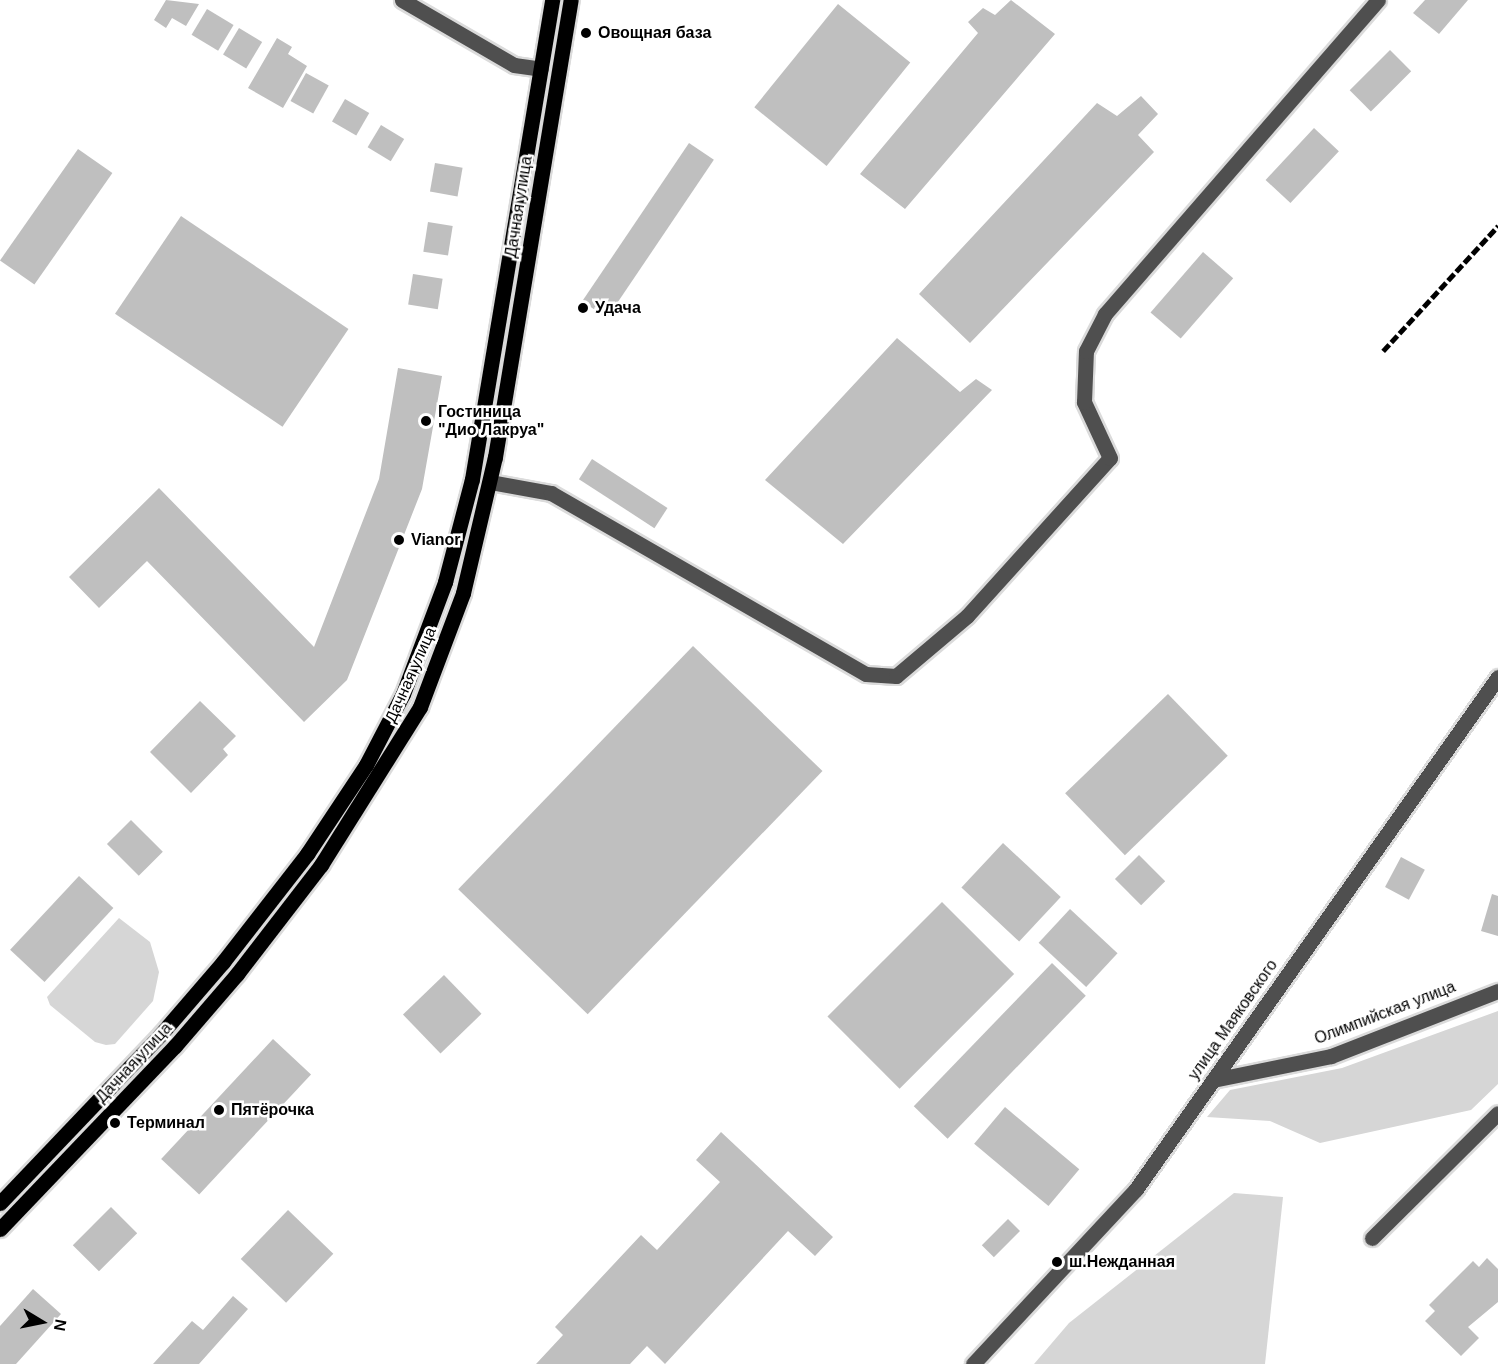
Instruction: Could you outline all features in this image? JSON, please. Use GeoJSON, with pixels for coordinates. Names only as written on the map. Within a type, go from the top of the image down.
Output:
{"type":"FeatureCollection","features":[{"type":"Feature","properties":{"kind":"main road","name":"Дачная улица"},"geometry":{"type":"LineString","coordinates":[[0,1203],[118,1079],[223,962],[307,855],[366,765],[403,694],[445,582],[472,478],[552,0]]}},
{"type":"Feature","properties":{"kind":"main road","name":"Дачная улица"},"geometry":{"type":"LineString","coordinates":[[0,1229],[132,1092],[237,974],[321,865],[420,707],[463,593],[490,482],[571,0]]}},
{"type":"Feature","properties":{"kind":"main road"},"geometry":{"type":"LineString","coordinates":[[541,69],[559,72]]}},
{"type":"Feature","properties":{"kind":"main road"},"geometry":{"type":"LineString","coordinates":[[472,478],[490,482]]}},
{"type":"Feature","properties":{"kind":"main road"},"geometry":{"type":"LineString","coordinates":[[223,962],[237,974]]}},
{"type":"Feature","properties":{"kind":"main road"},"geometry":{"type":"LineString","coordinates":[[118,1079],[132,1092]]}},
{"type":"Feature","properties":{"kind":"main road"},"geometry":{"type":"LineString","coordinates":[[12,1190],[26,1203]]}},
{"type":"Feature","properties":{"kind":"street"},"geometry":{"type":"LineString","coordinates":[[402,0],[514,65],[541,69]]}},
{"type":"Feature","properties":{"kind":"street"},"geometry":{"type":"LineString","coordinates":[[490,482],[551,493],[866,674],[896,676],[967,615],[1110,458],[1084,402],[1086,351],[1105,314],[1378,0]]}},
{"type":"Feature","properties":{"kind":"street","name":"улица Маяковского"},"geometry":{"type":"LineString","coordinates":[[973,1364],[1136,1189],[1498,677]]}},
{"type":"Feature","properties":{"kind":"street","name":"Олимпийская улица"},"geometry":{"type":"LineString","coordinates":[[1213,1080],[1331,1056],[1498,991]]}},
{"type":"Feature","properties":{"kind":"street"},"geometry":{"type":"LineString","coordinates":[[1372,1238],[1498,1113]]}},
{"type":"Feature","properties":{"kind":"shaded area"},"geometry":{"type":"Polygon","coordinates":[[[119,918],[150,942],[159,972],[153,1001],[115,1044],[106,1045],[95,1042],[50,1005],[47,997],[119,918]]]}},
{"type":"Feature","properties":{"kind":"shaded area"},"geometry":{"type":"Polygon","coordinates":[[[1498,1011],[1498,1084],[1471,1110],[1320,1143],[1270,1121],[1207,1117],[1230,1090],[1342,1068],[1498,1011]]]}},
{"type":"Feature","properties":{"kind":"shaded area"},"geometry":{"type":"Polygon","coordinates":[[[1234,1193],[1283,1197],[1265,1364],[1034,1364],[1069,1323],[1234,1193]]]}},
{"type":"Feature","properties":{"kind":"building"},"geometry":{"type":"Polygon","coordinates":[[[166,0],[199,4],[186,26],[172,18],[166,28],[154,20],[166,0]]]}},
{"type":"Feature","properties":{"kind":"building"},"geometry":{"type":"Polygon","coordinates":[[[1011,0],[1055,34],[905,209],[860,174],[978,33],[968,22],[983,8],[995,15],[1011,0]]]}},
{"type":"Feature","properties":{"kind":"building"},"geometry":{"type":"Polygon","coordinates":[[[1425,0],[1468,0],[1439,34],[1413,13],[1425,0]]]}},
{"type":"Feature","properties":{"kind":"building"},"geometry":{"type":"Polygon","coordinates":[[[838,4],[910,63],[827,166],[754,107],[838,4]]]}},
{"type":"Feature","properties":{"kind":"building"},"geometry":{"type":"Polygon","coordinates":[[[207,9],[234,25],[218,51],[192,35],[207,9]]]}},
{"type":"Feature","properties":{"kind":"building"},"geometry":{"type":"Polygon","coordinates":[[[239,28],[262,42],[246,68],[223,55],[239,28]]]}},
{"type":"Feature","properties":{"kind":"building"},"geometry":{"type":"Polygon","coordinates":[[[277,38],[292,47],[288,54],[307,66],[283,108],[248,88],[277,38]]]}},
{"type":"Feature","properties":{"kind":"building"},"geometry":{"type":"Polygon","coordinates":[[[1390,50],[1411,71],[1371,112],[1350,90],[1390,50]]]}},
{"type":"Feature","properties":{"kind":"building"},"geometry":{"type":"Polygon","coordinates":[[[306,73],[329,86],[313,114],[290,101],[306,73]]]}},
{"type":"Feature","properties":{"kind":"building"},"geometry":{"type":"Polygon","coordinates":[[[1141,96],[1158,114],[1138,135],[1154,152],[970,343],[919,294],[1097,103],[1117,116],[1141,96]]]}},
{"type":"Feature","properties":{"kind":"building"},"geometry":{"type":"Polygon","coordinates":[[[345,99],[369,113],[356,136],[332,122],[345,99]]]}},
{"type":"Feature","properties":{"kind":"building"},"geometry":{"type":"Polygon","coordinates":[[[381,125],[404,139],[391,161],[368,147],[381,125]]]}},
{"type":"Feature","properties":{"kind":"building"},"geometry":{"type":"Polygon","coordinates":[[[1314,128],[1339,151],[1290,203],[1266,180],[1314,128]]]}},
{"type":"Feature","properties":{"kind":"building"},"geometry":{"type":"Polygon","coordinates":[[[689,143],[714,160],[607,318],[582,301],[689,143]]]}},
{"type":"Feature","properties":{"kind":"building"},"geometry":{"type":"Polygon","coordinates":[[[78,149],[112,173],[34,284],[0,260],[78,149]]]}},
{"type":"Feature","properties":{"kind":"building"},"geometry":{"type":"Polygon","coordinates":[[[435,163],[463,168],[458,196],[430,192],[435,163]]]}},
{"type":"Feature","properties":{"kind":"building"},"geometry":{"type":"Polygon","coordinates":[[[181,216],[348,329],[282,427],[115,314],[181,216]]]}},
{"type":"Feature","properties":{"kind":"building"},"geometry":{"type":"Polygon","coordinates":[[[428,222],[453,226],[448,256],[423,252],[428,222]]]}},
{"type":"Feature","properties":{"kind":"building"},"geometry":{"type":"Polygon","coordinates":[[[1203,252],[1233,278],[1181,339],[1151,312],[1203,252]]]}},
{"type":"Feature","properties":{"kind":"building"},"geometry":{"type":"Polygon","coordinates":[[[413,274],[443,279],[438,309],[408,305],[413,274]]]}},
{"type":"Feature","properties":{"kind":"building"},"geometry":{"type":"Polygon","coordinates":[[[897,338],[960,392],[976,379],[992,390],[843,544],[765,480],[897,338]]]}},
{"type":"Feature","properties":{"kind":"building"},"geometry":{"type":"Polygon","coordinates":[[[398,368],[442,376],[422,489],[347,680],[304,722],[147,561],[99,608],[69,577],[159,488],[314,647],[379,479],[398,368]]]}},
{"type":"Feature","properties":{"kind":"building"},"geometry":{"type":"Polygon","coordinates":[[[592,459],[667,508],[654,528],[579,479],[592,459]]]}},
{"type":"Feature","properties":{"kind":"building"},"geometry":{"type":"Polygon","coordinates":[[[693,646],[822,771],[588,1014],[458,889],[693,646]]]}},
{"type":"Feature","properties":{"kind":"building"},"geometry":{"type":"Polygon","coordinates":[[[1168,694],[1228,756],[1125,855],[1065,793],[1168,694]]]}},
{"type":"Feature","properties":{"kind":"building"},"geometry":{"type":"Polygon","coordinates":[[[200,701],[236,736],[223,749],[228,755],[191,793],[150,752],[200,701]]]}},
{"type":"Feature","properties":{"kind":"building"},"geometry":{"type":"Polygon","coordinates":[[[131,820],[163,852],[139,876],[107,844],[131,820]]]}},
{"type":"Feature","properties":{"kind":"building"},"geometry":{"type":"Polygon","coordinates":[[[1003,843],[1061,897],[1019,941],[961,888],[1003,843]]]}},
{"type":"Feature","properties":{"kind":"building"},"geometry":{"type":"Polygon","coordinates":[[[1139,855],[1165,881],[1141,905],[1115,879],[1139,855]]]}},
{"type":"Feature","properties":{"kind":"building"},"geometry":{"type":"Polygon","coordinates":[[[1401,857],[1425,870],[1409,900],[1385,887],[1401,857]]]}},
{"type":"Feature","properties":{"kind":"building"},"geometry":{"type":"Polygon","coordinates":[[[79,876],[113,908],[44,982],[10,950],[79,876]]]}},
{"type":"Feature","properties":{"kind":"building"},"geometry":{"type":"Polygon","coordinates":[[[1492,894],[1498,896],[1498,936],[1481,931],[1492,894]]]}},
{"type":"Feature","properties":{"kind":"building"},"geometry":{"type":"Polygon","coordinates":[[[942,902],[1014,974],[900,1089],[827,1017],[942,902]]]}},
{"type":"Feature","properties":{"kind":"building"},"geometry":{"type":"Polygon","coordinates":[[[1070,909],[1118,953],[1086,987],[1039,943],[1070,909]]]}},
{"type":"Feature","properties":{"kind":"building"},"geometry":{"type":"Polygon","coordinates":[[[1052,963],[1086,996],[948,1139],[914,1106],[1052,963]]]}},
{"type":"Feature","properties":{"kind":"building"},"geometry":{"type":"Polygon","coordinates":[[[444,975],[482,1014],[441,1053],[403,1015],[444,975]]]}},
{"type":"Feature","properties":{"kind":"building"},"geometry":{"type":"Polygon","coordinates":[[[273,1039],[311,1074],[199,1194],[161,1159],[273,1039]]]}},
{"type":"Feature","properties":{"kind":"building"},"geometry":{"type":"Polygon","coordinates":[[[1005,1107],[1079,1169],[1048,1206],[974,1144],[1005,1107]]]}},
{"type":"Feature","properties":{"kind":"building"},"geometry":{"type":"Polygon","coordinates":[[[721,1132],[833,1237],[815,1256],[788,1231],[665,1364],[647,1346],[630,1364],[536,1364],[563,1335],[555,1327],[641,1235],[657,1250],[720,1182],[696,1160],[721,1132]]]}},
{"type":"Feature","properties":{"kind":"building"},"geometry":{"type":"Polygon","coordinates":[[[111,1207],[137,1233],[99,1271],[73,1245],[111,1207]]]}},
{"type":"Feature","properties":{"kind":"building"},"geometry":{"type":"Polygon","coordinates":[[[288,1210],[333,1254],[286,1303],[241,1259],[288,1210]]]}},
{"type":"Feature","properties":{"kind":"building"},"geometry":{"type":"Polygon","coordinates":[[[1008,1219],[1020,1231],[994,1257],[982,1245],[1008,1219]]]}},
{"type":"Feature","properties":{"kind":"building"},"geometry":{"type":"Polygon","coordinates":[[[1487,1258],[1498,1269],[1498,1302],[1468,1327],[1479,1338],[1461,1356],[1425,1321],[1435,1311],[1429,1305],[1473,1261],[1479,1267],[1487,1258]]]}},
{"type":"Feature","properties":{"kind":"building"},"geometry":{"type":"Polygon","coordinates":[[[33,1289],[61,1314],[16,1364],[0,1364],[0,1326],[33,1289]]]}},
{"type":"Feature","properties":{"kind":"building"},"geometry":{"type":"Polygon","coordinates":[[[233,1296],[248,1309],[199,1364],[153,1364],[192,1321],[203,1330],[233,1296]]]}},
{"type":"Feature","properties":{"kind":"railway"},"geometry":{"type":"LineString","coordinates":[[1383,351],[1498,226]]}},
{"type":"Feature","properties":{"kind":"place","name":"Овощная база"},"geometry":{"type":"Point","coordinates":[586,33]}},
{"type":"Feature","properties":{"kind":"place","name":"Удача"},"geometry":{"type":"Point","coordinates":[583,308]}},
{"type":"Feature","properties":{"kind":"place","name":"Гостиница \"Дио Лакруа\""},"geometry":{"type":"Point","coordinates":[426,421]}},
{"type":"Feature","properties":{"kind":"place","name":"Vianor"},"geometry":{"type":"Point","coordinates":[399,540]}},
{"type":"Feature","properties":{"kind":"place","name":"Пятёрочка"},"geometry":{"type":"Point","coordinates":[219,1110]}},
{"type":"Feature","properties":{"kind":"place","name":"Терминал"},"geometry":{"type":"Point","coordinates":[115,1123]}},
{"type":"Feature","properties":{"kind":"place","name":"ш.Нежданная"},"geometry":{"type":"Point","coordinates":[1057,1262]}}]}
